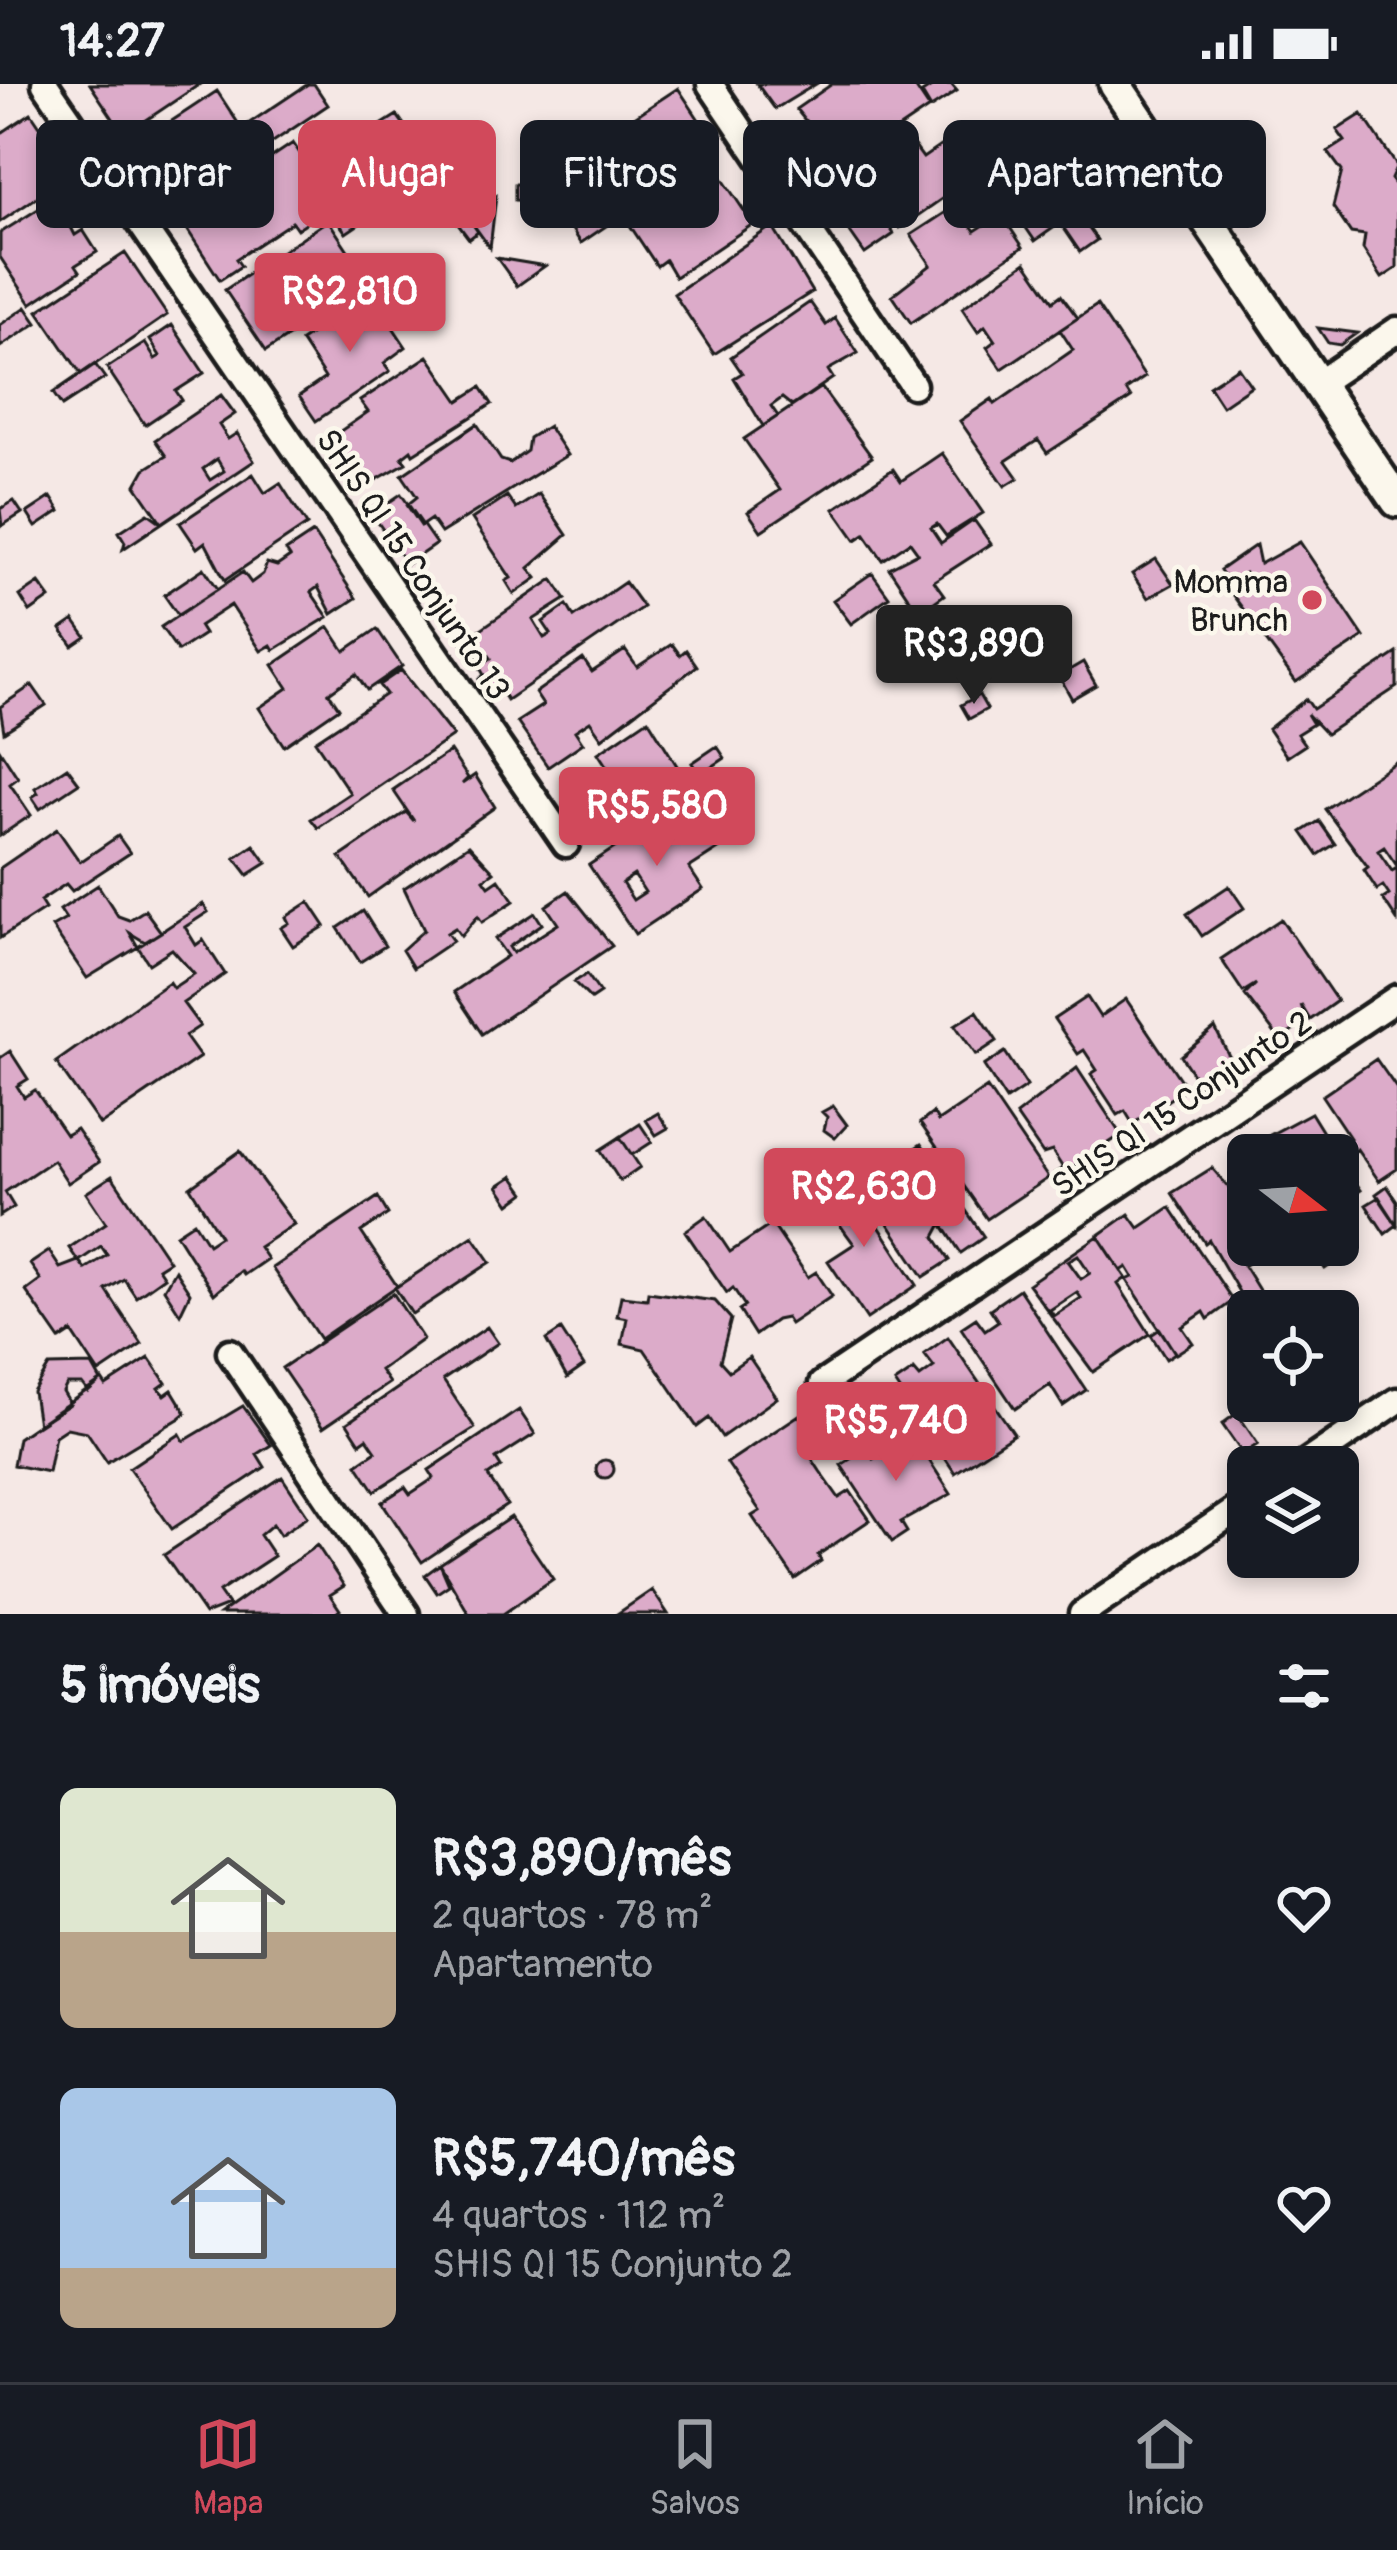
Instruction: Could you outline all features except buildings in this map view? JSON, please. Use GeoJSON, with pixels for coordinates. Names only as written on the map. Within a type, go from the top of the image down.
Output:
{"type":"FeatureCollection","features":[{"type":"Feature","properties":{"kind":"street","name":"SHIS QI 15 Conjunto 13"},"geometry":{"type":"LineString","coordinates":[[44,84],[566,844]]}},
{"type":"Feature","properties":{"kind":"street"},"geometry":{"type":"LineString","coordinates":[[710,84],[913,385]]}},
{"type":"Feature","properties":{"kind":"street"},"geometry":{"type":"LineString","coordinates":[[1114,84],[1397,501]]}},
{"type":"Feature","properties":{"kind":"street"},"geometry":{"type":"LineString","coordinates":[[1319,383],[1397,330]]}},
{"type":"Feature","properties":{"kind":"street","name":"SHIS QI 15 Conjunto 2"},"geometry":{"type":"LineString","coordinates":[[822,1384],[1397,998]]}},
{"type":"Feature","properties":{"kind":"street"},"geometry":{"type":"LineString","coordinates":[[230,1352],[406,1614]]}},
{"type":"Feature","properties":{"kind":"street"},"geometry":{"type":"LineString","coordinates":[[1331,1446],[1397,1402]]}},
{"type":"Feature","properties":{"kind":"street"},"geometry":{"type":"LineString","coordinates":[[1082,1614],[1227,1516]]}},
{"type":"Feature","properties":{"kind":"place","name":"Momma Brunch"},"geometry":{"type":"Point","coordinates":[1312,600]}}]}
